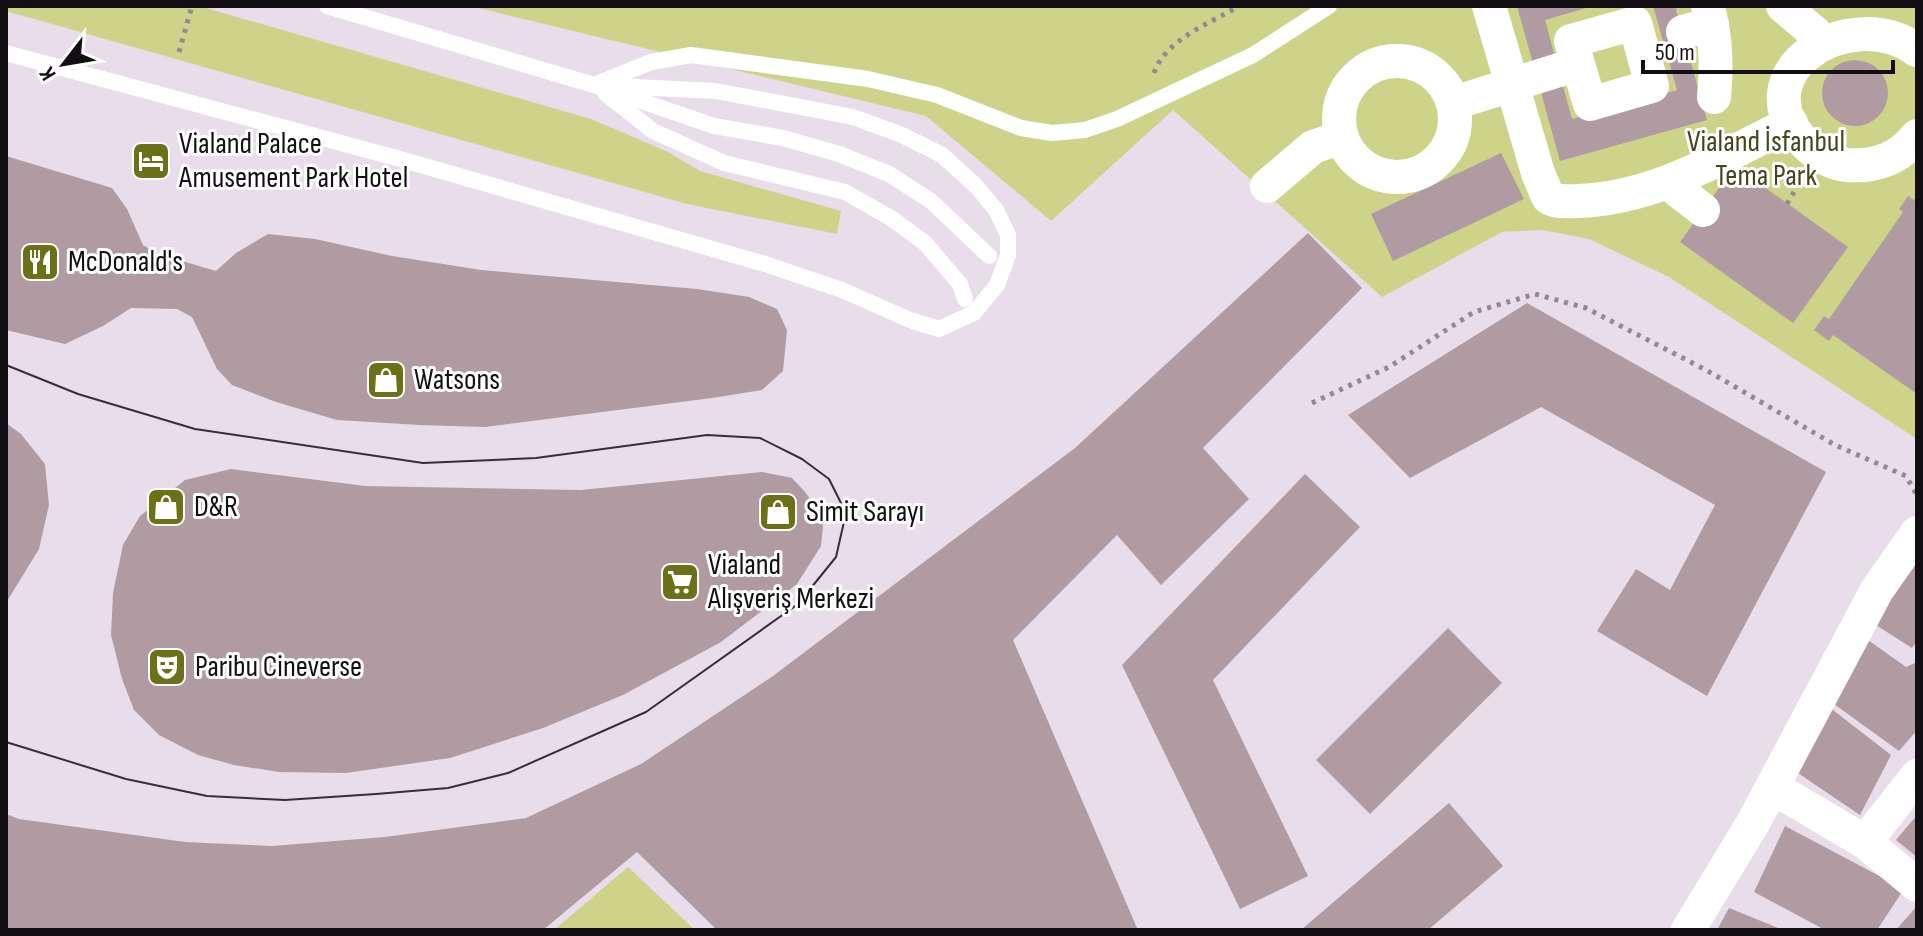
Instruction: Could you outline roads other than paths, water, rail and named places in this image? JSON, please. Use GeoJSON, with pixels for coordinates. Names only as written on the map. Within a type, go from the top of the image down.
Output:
{"type":"FeatureCollection","features":[{"type":"Feature","properties":{"kind":"street"},"geometry":{"type":"LineString","coordinates":[[1489,6],[1548,197],[1555,201],[1591,201],[1641,191],[1667,182],[1791,123]]}},
{"type":"Feature","properties":{"kind":"street"},"geometry":{"type":"LineString","coordinates":[[1783,6],[1815,33]]}},
{"type":"Feature","properties":{"kind":"street"},"geometry":{"type":"LineString","coordinates":[[1714,97],[1751,68],[1787,71],[1798,50],[1815,33],[1837,22],[1862,19],[1886,25],[1906,37],[1917,50]]}},
{"type":"Feature","properties":{"kind":"street"},"geometry":{"type":"LineString","coordinates":[[1681,29],[1652,86],[1590,104],[1571,41],[1635,23],[1681,29],[1751,68],[1784,95],[1791,123],[1801,139],[1816,153],[1841,165],[1865,167],[1889,160],[1917,136]]}},
{"type":"Feature","properties":{"kind":"street"},"geometry":{"type":"LineString","coordinates":[[1394,60],[1414,63],[1432,72],[1446,86],[1454,103],[1456,121],[1452,140],[1430,168],[1413,175],[1394,178],[1377,174],[1360,164],[1348,151],[1342,137],[1339,112],[1345,92],[1357,76],[1374,65],[1394,60]]}},
{"type":"Feature","properties":{"kind":"street"},"geometry":{"type":"LineString","coordinates":[[1454,103],[1578,64]]}},
{"type":"Feature","properties":{"kind":"street"},"geometry":{"type":"LineString","coordinates":[[1267,186],[1313,147],[1342,137]]}},
{"type":"Feature","properties":{"kind":"street"},"geometry":{"type":"LineString","coordinates":[[1667,182],[1703,210]]}},
{"type":"Feature","properties":{"kind":"street"},"geometry":{"type":"LineString","coordinates":[[1688,930],[1772,787],[1877,590],[1917,533]]}},
{"type":"Feature","properties":{"kind":"street"},"geometry":{"type":"LineString","coordinates":[[1865,842],[1917,776]]}},
{"type":"Feature","properties":{"kind":"street"},"geometry":{"type":"LineString","coordinates":[[1772,787],[1865,842],[1917,885]]}},
{"type":"Feature","properties":{"kind":"lane"},"geometry":{"type":"LineString","coordinates":[[327,6],[594,85],[714,126],[783,138],[839,154],[889,174],[931,201],[989,256]]}},
{"type":"Feature","properties":{"kind":"lane"},"geometry":{"type":"LineString","coordinates":[[594,85],[651,62],[691,55],[868,79],[937,95],[1008,124],[1052,133],[1085,130],[1150,104],[1253,55],[1329,6]]}},
{"type":"Feature","properties":{"kind":"lane"},"geometry":{"type":"LineString","coordinates":[[6,53],[393,157],[765,264],[842,290],[910,320],[939,329],[974,313],[997,285],[1008,255],[1008,235],[996,210],[977,187],[942,155],[902,135],[853,117],[716,91],[594,85]]}},
{"type":"Feature","properties":{"kind":"lane"},"geometry":{"type":"LineString","coordinates":[[594,85],[653,131],[702,154],[724,163],[845,192],[891,218],[925,243],[960,284],[965,299]]}},
{"type":"Feature","properties":{"kind":"tram line"},"geometry":{"type":"LineString","coordinates":[[6,365],[78,394],[195,429],[423,463],[536,458],[707,435],[760,438],[802,459],[829,479],[846,513],[836,557],[798,604],[646,712],[508,773],[448,788],[376,794],[285,800],[207,796],[126,779],[6,742]]}},
{"type":"Feature","properties":{"kind":"place","name":"Vialand Palace Amusement Park Hotel"},"geometry":{"type":"Point","coordinates":[151,161]}},
{"type":"Feature","properties":{"kind":"place","name":"McDonald's"},"geometry":{"type":"Point","coordinates":[40,262]}},
{"type":"Feature","properties":{"kind":"place","name":"Watsons"},"geometry":{"type":"Point","coordinates":[386,380]}},
{"type":"Feature","properties":{"kind":"place","name":"D&R"},"geometry":{"type":"Point","coordinates":[166,507]}},
{"type":"Feature","properties":{"kind":"place","name":"Simit Sarayı"},"geometry":{"type":"Point","coordinates":[778,512]}},
{"type":"Feature","properties":{"kind":"place","name":"Vialand Alışveriş Merkezi"},"geometry":{"type":"Point","coordinates":[680,582]}},
{"type":"Feature","properties":{"kind":"place","name":"Paribu Cineverse"},"geometry":{"type":"Point","coordinates":[167,667]}},
{"type":"Feature","properties":{"kind":"park label","name":"Vialand İsfanbul Tema Park"},"geometry":{"type":"Point","coordinates":[1766,159]}}]}
